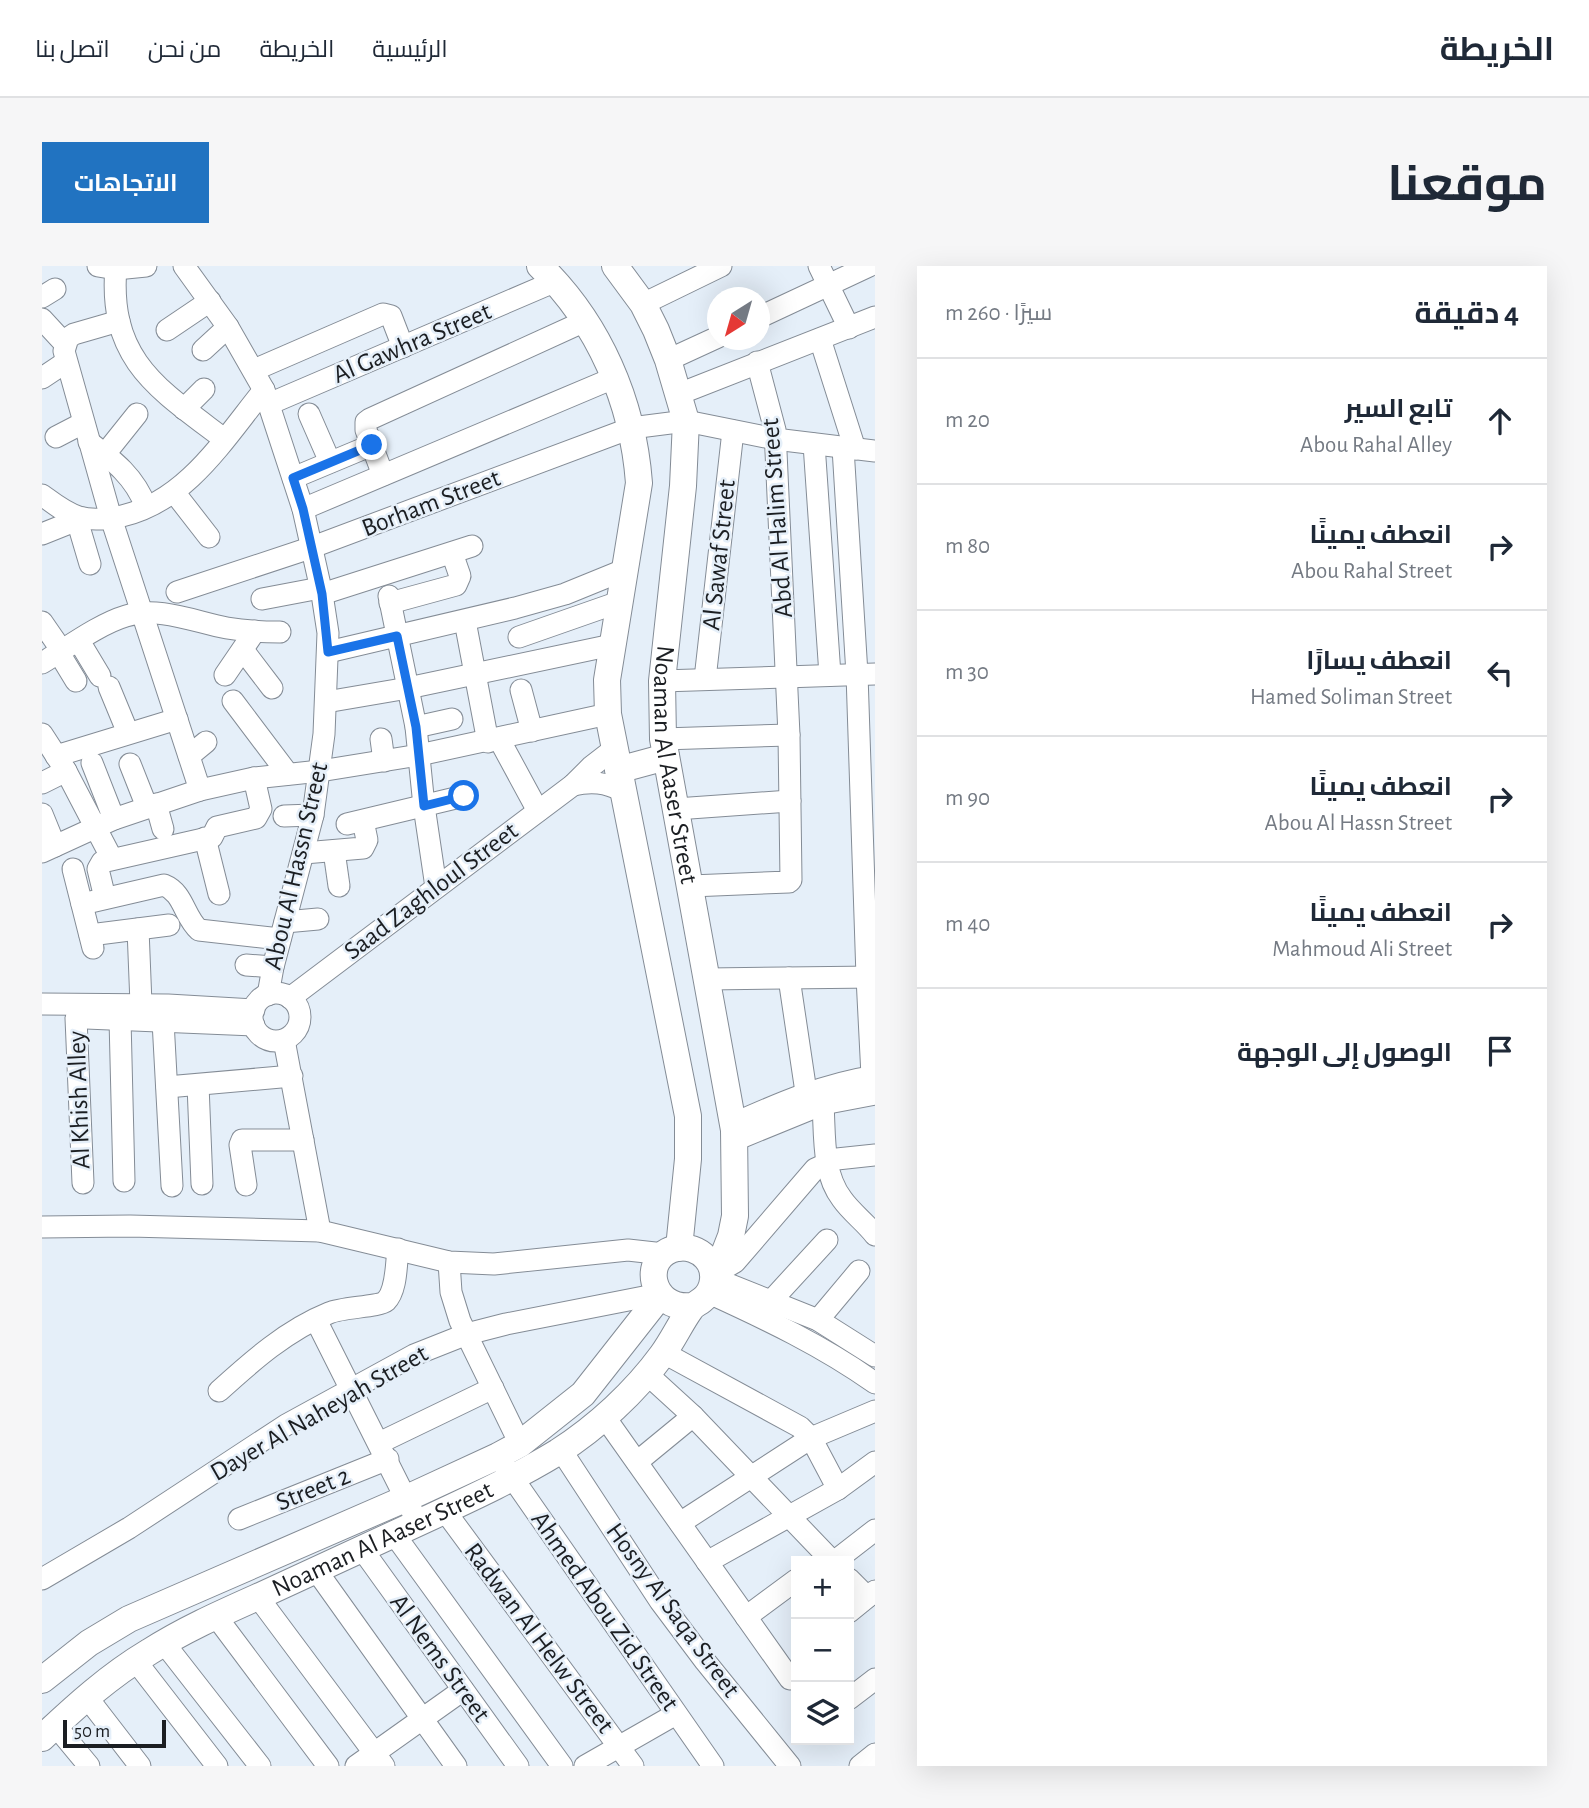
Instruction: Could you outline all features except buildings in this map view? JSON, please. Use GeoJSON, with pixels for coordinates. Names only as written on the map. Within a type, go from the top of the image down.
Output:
{"type":"FeatureCollection","features":[{"type":"Feature","properties":{"kind":"main road","name":"Noaman Al Aaser Street"},"geometry":{"type":"LineString","coordinates":[[49,1732],[86,1696],[150,1651],[215,1615],[513,1479],[561,1450],[604,1416],[647,1374],[664,1353],[724,1254],[736,1216],[734,1131],[665,748],[662,681],[683,486],[687,421],[668,360],[643,304],[615,266]]}},
{"type":"Feature","properties":{"kind":"main road","name":"Noaman Al Aaser Street"},"geometry":{"type":"LineString","coordinates":[[548,274],[585,321],[616,377],[637,454],[639,484],[607,680],[608,714],[685,1096],[689,1130],[671,1251]]}},
{"type":"Feature","properties":{"kind":"main road"},"geometry":{"type":"LineString","coordinates":[[618,770],[665,748]]}},
{"type":"Feature","properties":{"kind":"main road"},"geometry":{"type":"LineString","coordinates":[[689,1130],[734,1131]]}},
{"type":"Feature","properties":{"kind":"main road"},"geometry":{"type":"LineString","coordinates":[[694,1249],[706,1258],[708,1284],[675,1306],[659,1295],[654,1284],[657,1263],[671,1251],[694,1249]]}},
{"type":"Feature","properties":{"kind":"main road","name":"Noaman Al Aaser Street"},"geometry":{"type":"LineString","coordinates":[[42,1680],[89,1643],[129,1619],[407,1498],[509,1450],[583,1394],[659,1295]]}},
{"type":"Feature","properties":{"kind":"main road"},"geometry":{"type":"LineString","coordinates":[[129,1619],[150,1651]]}},
{"type":"Feature","properties":{"kind":"street"},"geometry":{"type":"LineString","coordinates":[[146,266],[110,267],[119,321],[130,354],[142,371],[223,439]]}},
{"type":"Feature","properties":{"kind":"street","name":"Abou Al Hassn Street"},"geometry":{"type":"LineString","coordinates":[[184,266],[228,327],[254,370],[266,397],[303,509],[321,591],[328,652],[320,771],[307,866],[282,930],[258,1010]]}},
{"type":"Feature","properties":{"kind":"street"},"geometry":{"type":"LineString","coordinates":[[643,304],[721,266]]}},
{"type":"Feature","properties":{"kind":"street"},"geometry":{"type":"LineString","coordinates":[[819,266],[849,328]]}},
{"type":"Feature","properties":{"kind":"street"},"geometry":{"type":"LineString","coordinates":[[770,312],[869,266]]}},
{"type":"Feature","properties":{"kind":"street","name":"Al Gawhra Street"},"geometry":{"type":"LineString","coordinates":[[266,397],[403,347],[548,274]]}},
{"type":"Feature","properties":{"kind":"street"},"geometry":{"type":"LineString","coordinates":[[167,330],[209,301]]}},
{"type":"Feature","properties":{"kind":"street"},"geometry":{"type":"LineString","coordinates":[[254,370],[383,314],[391,316],[403,347]]}},
{"type":"Feature","properties":{"kind":"street"},"geometry":{"type":"LineString","coordinates":[[679,394],[875,317]]}},
{"type":"Feature","properties":{"kind":"street"},"geometry":{"type":"LineString","coordinates":[[42,318],[65,353],[79,382],[111,518],[140,577],[143,612],[177,719],[198,749],[200,790]]}},
{"type":"Feature","properties":{"kind":"street"},"geometry":{"type":"LineString","coordinates":[[42,378],[65,353],[68,338],[119,321]]}},
{"type":"Feature","properties":{"kind":"street"},"geometry":{"type":"LineString","coordinates":[[383,475],[365,426],[370,419],[585,321]]}},
{"type":"Feature","properties":{"kind":"street"},"geometry":{"type":"LineString","coordinates":[[203,350],[228,327]]}},
{"type":"Feature","properties":{"kind":"street"},"geometry":{"type":"LineString","coordinates":[[734,1131],[814,1098],[839,1082],[874,1082],[866,674],[858,449],[820,339]]}},
{"type":"Feature","properties":{"kind":"street"},"geometry":{"type":"LineString","coordinates":[[668,360],[707,342]]}},
{"type":"Feature","properties":{"kind":"street","name":"Abd Al Halim Street"},"geometry":{"type":"LineString","coordinates":[[691,886],[790,881],[787,676],[775,439],[773,419],[757,362]]}},
{"type":"Feature","properties":{"kind":"street"},"geometry":{"type":"LineString","coordinates":[[303,509],[616,377]]}},
{"type":"Feature","properties":{"kind":"street"},"geometry":{"type":"LineString","coordinates":[[184,409],[204,389]]}},
{"type":"Feature","properties":{"kind":"street"},"geometry":{"type":"LineString","coordinates":[[42,534],[79,519],[111,518],[146,508],[174,492],[190,479],[223,439],[266,397]]}},
{"type":"Feature","properties":{"kind":"street"},"geometry":{"type":"LineString","coordinates":[[309,414],[330,462]]}},
{"type":"Feature","properties":{"kind":"street"},"geometry":{"type":"LineString","coordinates":[[56,437],[92,440],[123,421]]}},
{"type":"Feature","properties":{"kind":"street","name":"Borham Street"},"geometry":{"type":"LineString","coordinates":[[177,592],[310,548],[631,428],[687,421],[775,439],[858,449]]}},
{"type":"Feature","properties":{"kind":"street","name":"Al Sawaf Street"},"geometry":{"type":"LineString","coordinates":[[705,679],[733,431]]}},
{"type":"Feature","properties":{"kind":"street"},"geometry":{"type":"LineString","coordinates":[[92,440],[134,481],[146,508]]}},
{"type":"Feature","properties":{"kind":"street"},"geometry":{"type":"LineString","coordinates":[[814,444],[830,675]]}},
{"type":"Feature","properties":{"kind":"street"},"geometry":{"type":"LineString","coordinates":[[293,478],[372,445]]}},
{"type":"Feature","properties":{"kind":"street"},"geometry":{"type":"LineString","coordinates":[[174,492],[209,537]]}},
{"type":"Feature","properties":{"kind":"street"},"geometry":{"type":"LineString","coordinates":[[42,495],[79,519],[90,564]]}},
{"type":"Feature","properties":{"kind":"street"},"geometry":{"type":"LineString","coordinates":[[262,599],[321,591],[462,549],[460,576],[456,585],[389,599],[416,727],[436,887]]}},
{"type":"Feature","properties":{"kind":"street"},"geometry":{"type":"LineString","coordinates":[[328,652],[465,621],[565,594],[624,570]]}},
{"type":"Feature","properties":{"kind":"street"},"geometry":{"type":"LineString","coordinates":[[519,637],[619,602]]}},
{"type":"Feature","properties":{"kind":"street"},"geometry":{"type":"LineString","coordinates":[[57,651],[125,616],[143,612],[161,613],[229,628],[280,632]]}},
{"type":"Feature","properties":{"kind":"street"},"geometry":{"type":"LineString","coordinates":[[465,621],[475,673],[494,740],[538,811]]}},
{"type":"Feature","properties":{"kind":"street"},"geometry":{"type":"LineString","coordinates":[[42,622],[76,681]]}},
{"type":"Feature","properties":{"kind":"street"},"geometry":{"type":"LineString","coordinates":[[225,675],[255,631]]}},
{"type":"Feature","properties":{"kind":"street"},"geometry":{"type":"LineString","coordinates":[[326,702],[408,688],[612,645]]}},
{"type":"Feature","properties":{"kind":"street"},"geometry":{"type":"LineString","coordinates":[[243,650],[272,688]]}},
{"type":"Feature","properties":{"kind":"street"},"geometry":{"type":"LineString","coordinates":[[57,651],[105,682],[128,733]]}},
{"type":"Feature","properties":{"kind":"street"},"geometry":{"type":"LineString","coordinates":[[662,681],[866,674]]}},
{"type":"Feature","properties":{"kind":"street"},"geometry":{"type":"LineString","coordinates":[[521,690],[532,732]]}},
{"type":"Feature","properties":{"kind":"street"},"geometry":{"type":"LineString","coordinates":[[233,701],[288,774]]}},
{"type":"Feature","properties":{"kind":"street"},"geometry":{"type":"LineString","coordinates":[[42,814],[48,849],[151,805],[200,790],[254,778],[320,771],[419,755],[608,714]]}},
{"type":"Feature","properties":{"kind":"street"},"geometry":{"type":"LineString","coordinates":[[42,783],[61,763],[128,733],[177,719]]}},
{"type":"Feature","properties":{"kind":"street"},"geometry":{"type":"LineString","coordinates":[[416,727],[452,719]]}},
{"type":"Feature","properties":{"kind":"street"},"geometry":{"type":"LineString","coordinates":[[42,734],[105,823]]}},
{"type":"Feature","properties":{"kind":"street"},"geometry":{"type":"LineString","coordinates":[[665,748],[789,735]]}},
{"type":"Feature","properties":{"kind":"street"},"geometry":{"type":"LineString","coordinates":[[381,739],[384,761]]}},
{"type":"Feature","properties":{"kind":"street"},"geometry":{"type":"LineString","coordinates":[[92,762],[112,859]]}},
{"type":"Feature","properties":{"kind":"street"},"geometry":{"type":"LineString","coordinates":[[130,764],[163,828]]}},
{"type":"Feature","properties":{"kind":"street","name":"Saad Zaghloul Street"},"geometry":{"type":"LineString","coordinates":[[290,998],[573,785],[592,766],[618,770]]}},
{"type":"Feature","properties":{"kind":"street"},"geometry":{"type":"LineString","coordinates":[[573,785],[593,782],[618,770]]}},
{"type":"Feature","properties":{"kind":"street"},"geometry":{"type":"LineString","coordinates":[[105,898],[98,869],[102,862],[214,836],[217,827],[257,818],[261,809],[254,778]]}},
{"type":"Feature","properties":{"kind":"street"},"geometry":{"type":"LineString","coordinates":[[307,866],[334,851],[363,848],[367,840],[355,822],[464,796]]}},
{"type":"Feature","properties":{"kind":"street"},"geometry":{"type":"LineString","coordinates":[[676,809],[790,801]]}},
{"type":"Feature","properties":{"kind":"street"},"geometry":{"type":"LineString","coordinates":[[284,816],[313,815]]}},
{"type":"Feature","properties":{"kind":"street"},"geometry":{"type":"LineString","coordinates":[[205,838],[219,894]]}},
{"type":"Feature","properties":{"kind":"street"},"geometry":{"type":"LineString","coordinates":[[334,851],[339,886]]}},
{"type":"Feature","properties":{"kind":"street"},"geometry":{"type":"LineString","coordinates":[[74,869],[92,942],[138,929],[169,925]]}},
{"type":"Feature","properties":{"kind":"street"},"geometry":{"type":"LineString","coordinates":[[82,904],[164,885],[177,893],[199,930],[282,930],[318,919]]}},
{"type":"Feature","properties":{"kind":"street"},"geometry":{"type":"LineString","coordinates":[[138,929],[141,1004]]}},
{"type":"Feature","properties":{"kind":"street"},"geometry":{"type":"LineString","coordinates":[[246,965],[273,967]]}},
{"type":"Feature","properties":{"kind":"street"},"geometry":{"type":"LineString","coordinates":[[708,979],[871,977]]}},
{"type":"Feature","properties":{"kind":"street"},"geometry":{"type":"LineString","coordinates":[[789,978],[834,1186],[840,1198],[875,1235]]}},
{"type":"Feature","properties":{"kind":"street"},"geometry":{"type":"LineString","coordinates":[[42,1018],[163,1021],[258,1010],[275,993],[290,998],[295,1004],[300,1017],[296,1031],[285,1040],[262,1037],[258,1010]]}},
{"type":"Feature","properties":{"kind":"street"},"geometry":{"type":"LineString","coordinates":[[42,1004],[141,1004],[258,1010]]}},
{"type":"Feature","properties":{"kind":"street","name":"Al Khish Alley"},"geometry":{"type":"LineString","coordinates":[[76,1018],[83,1183]]}},
{"type":"Feature","properties":{"kind":"street"},"geometry":{"type":"LineString","coordinates":[[120,1019],[124,1181]]}},
{"type":"Feature","properties":{"kind":"street"},"geometry":{"type":"LineString","coordinates":[[163,1021],[172,1185]]}},
{"type":"Feature","properties":{"kind":"street"},"geometry":{"type":"LineString","coordinates":[[285,1040],[320,1231]]}},
{"type":"Feature","properties":{"kind":"street"},"geometry":{"type":"LineString","coordinates":[[167,1087],[292,1076]]}},
{"type":"Feature","properties":{"kind":"street"},"geometry":{"type":"LineString","coordinates":[[198,1084],[202,1184]]}},
{"type":"Feature","properties":{"kind":"street"},"geometry":{"type":"LineString","coordinates":[[246,1185],[240,1145],[242,1140],[303,1140]]}},
{"type":"Feature","properties":{"kind":"street"},"geometry":{"type":"LineString","coordinates":[[708,1284],[735,1262],[804,1178],[828,1161],[875,1155]]}},
{"type":"Feature","properties":{"kind":"street"},"geometry":{"type":"LineString","coordinates":[[42,1227],[130,1226],[320,1231],[449,1262],[494,1264],[617,1251],[671,1251]]}},
{"type":"Feature","properties":{"kind":"street"},"geometry":{"type":"LineString","coordinates":[[771,1301],[827,1240]]}},
{"type":"Feature","properties":{"kind":"street"},"geometry":{"type":"LineString","coordinates":[[219,1391],[270,1347],[316,1320],[351,1306],[383,1304],[392,1289],[398,1249]]}},
{"type":"Feature","properties":{"kind":"street","name":"Ahmed Abou Zid Street"},"geometry":{"type":"LineString","coordinates":[[449,1262],[453,1299],[493,1388],[509,1450],[513,1479],[713,1766]]}},
{"type":"Feature","properties":{"kind":"street"},"geometry":{"type":"LineString","coordinates":[[818,1320],[859,1271]]}},
{"type":"Feature","properties":{"kind":"street"},"geometry":{"type":"LineString","coordinates":[[708,1284],[771,1301],[818,1320],[875,1356]]}},
{"type":"Feature","properties":{"kind":"street"},"geometry":{"type":"LineString","coordinates":[[708,1284],[835,1356],[875,1382]]}},
{"type":"Feature","properties":{"kind":"street","name":"Dayer Al Naheyah Street"},"geometry":{"type":"LineString","coordinates":[[42,1579],[128,1528],[286,1425],[414,1355],[467,1334],[506,1324],[659,1295]]}},
{"type":"Feature","properties":{"kind":"street"},"geometry":{"type":"LineString","coordinates":[[316,1320],[418,1523]]}},
{"type":"Feature","properties":{"kind":"street"},"geometry":{"type":"LineString","coordinates":[[664,1353],[790,1421],[811,1438],[838,1489]]}},
{"type":"Feature","properties":{"kind":"street"},"geometry":{"type":"LineString","coordinates":[[647,1374],[693,1416],[825,1556]]}},
{"type":"Feature","properties":{"kind":"street","name":"Street 2"},"geometry":{"type":"LineString","coordinates":[[239,1519],[383,1451],[493,1388]]}},
{"type":"Feature","properties":{"kind":"street"},"geometry":{"type":"LineString","coordinates":[[680,1523],[811,1438],[875,1411]]}},
{"type":"Feature","properties":{"kind":"street"},"geometry":{"type":"LineString","coordinates":[[604,1416],[746,1617],[789,1666]]}},
{"type":"Feature","properties":{"kind":"street"},"geometry":{"type":"LineString","coordinates":[[637,1462],[693,1416]]}},
{"type":"Feature","properties":{"kind":"street","name":"Hosny Al Saqa Street"},"geometry":{"type":"LineString","coordinates":[[561,1450],[660,1601],[705,1661],[789,1752]]}},
{"type":"Feature","properties":{"kind":"street"},"geometry":{"type":"LineString","coordinates":[[707,1562],[838,1489],[875,1462]]}},
{"type":"Feature","properties":{"kind":"street","name":"Radwan Al Helw Street"},"geometry":{"type":"LineString","coordinates":[[445,1511],[633,1766]]}},
{"type":"Feature","properties":{"kind":"street"},"geometry":{"type":"LineString","coordinates":[[835,1556],[875,1530]]}},
{"type":"Feature","properties":{"kind":"street"},"geometry":{"type":"LineString","coordinates":[[394,1534],[562,1766]]}},
{"type":"Feature","properties":{"kind":"street","name":"Al Nems Street"},"geometry":{"type":"LineString","coordinates":[[362,1549],[518,1766]]}},
{"type":"Feature","properties":{"kind":"street"},"geometry":{"type":"LineString","coordinates":[[316,1570],[456,1766]]}},
{"type":"Feature","properties":{"kind":"street"},"geometry":{"type":"LineString","coordinates":[[854,1582],[871,1594],[854,1608]]}},
{"type":"Feature","properties":{"kind":"street"},"geometry":{"type":"LineString","coordinates":[[746,1617],[791,1584]]}},
{"type":"Feature","properties":{"kind":"street"},"geometry":{"type":"LineString","coordinates":[[258,1597],[379,1759]]}},
{"type":"Feature","properties":{"kind":"street"},"geometry":{"type":"LineString","coordinates":[[215,1615],[328,1766]]}},
{"type":"Feature","properties":{"kind":"street"},"geometry":{"type":"LineString","coordinates":[[150,1651],[218,1766]]}},
{"type":"Feature","properties":{"kind":"street"},"geometry":{"type":"LineString","coordinates":[[150,1651],[260,1766]]}},
{"type":"Feature","properties":{"kind":"street"},"geometry":{"type":"LineString","coordinates":[[854,1695],[875,1679]]}},
{"type":"Feature","properties":{"kind":"street"},"geometry":{"type":"LineString","coordinates":[[356,1766],[379,1759],[422,1719],[463,1690]]}},
{"type":"Feature","properties":{"kind":"street"},"geometry":{"type":"LineString","coordinates":[[86,1696],[140,1766]]}},
{"type":"Feature","properties":{"kind":"street"},"geometry":{"type":"LineString","coordinates":[[585,1766],[676,1714]]}},
{"type":"Feature","properties":{"kind":"street"},"geometry":{"type":"LineString","coordinates":[[49,1732],[89,1766]]}},
{"type":"Feature","properties":{"kind":"street"},"geometry":{"type":"LineString","coordinates":[[860,1766],[875,1754]]}},
{"type":"Feature","properties":{"kind":"route"},"geometry":{"type":"LineString","coordinates":[[372,445],[293,478],[303,509],[322,594],[328,652],[397,636],[416,727],[424,806],[464,796]]}}]}
